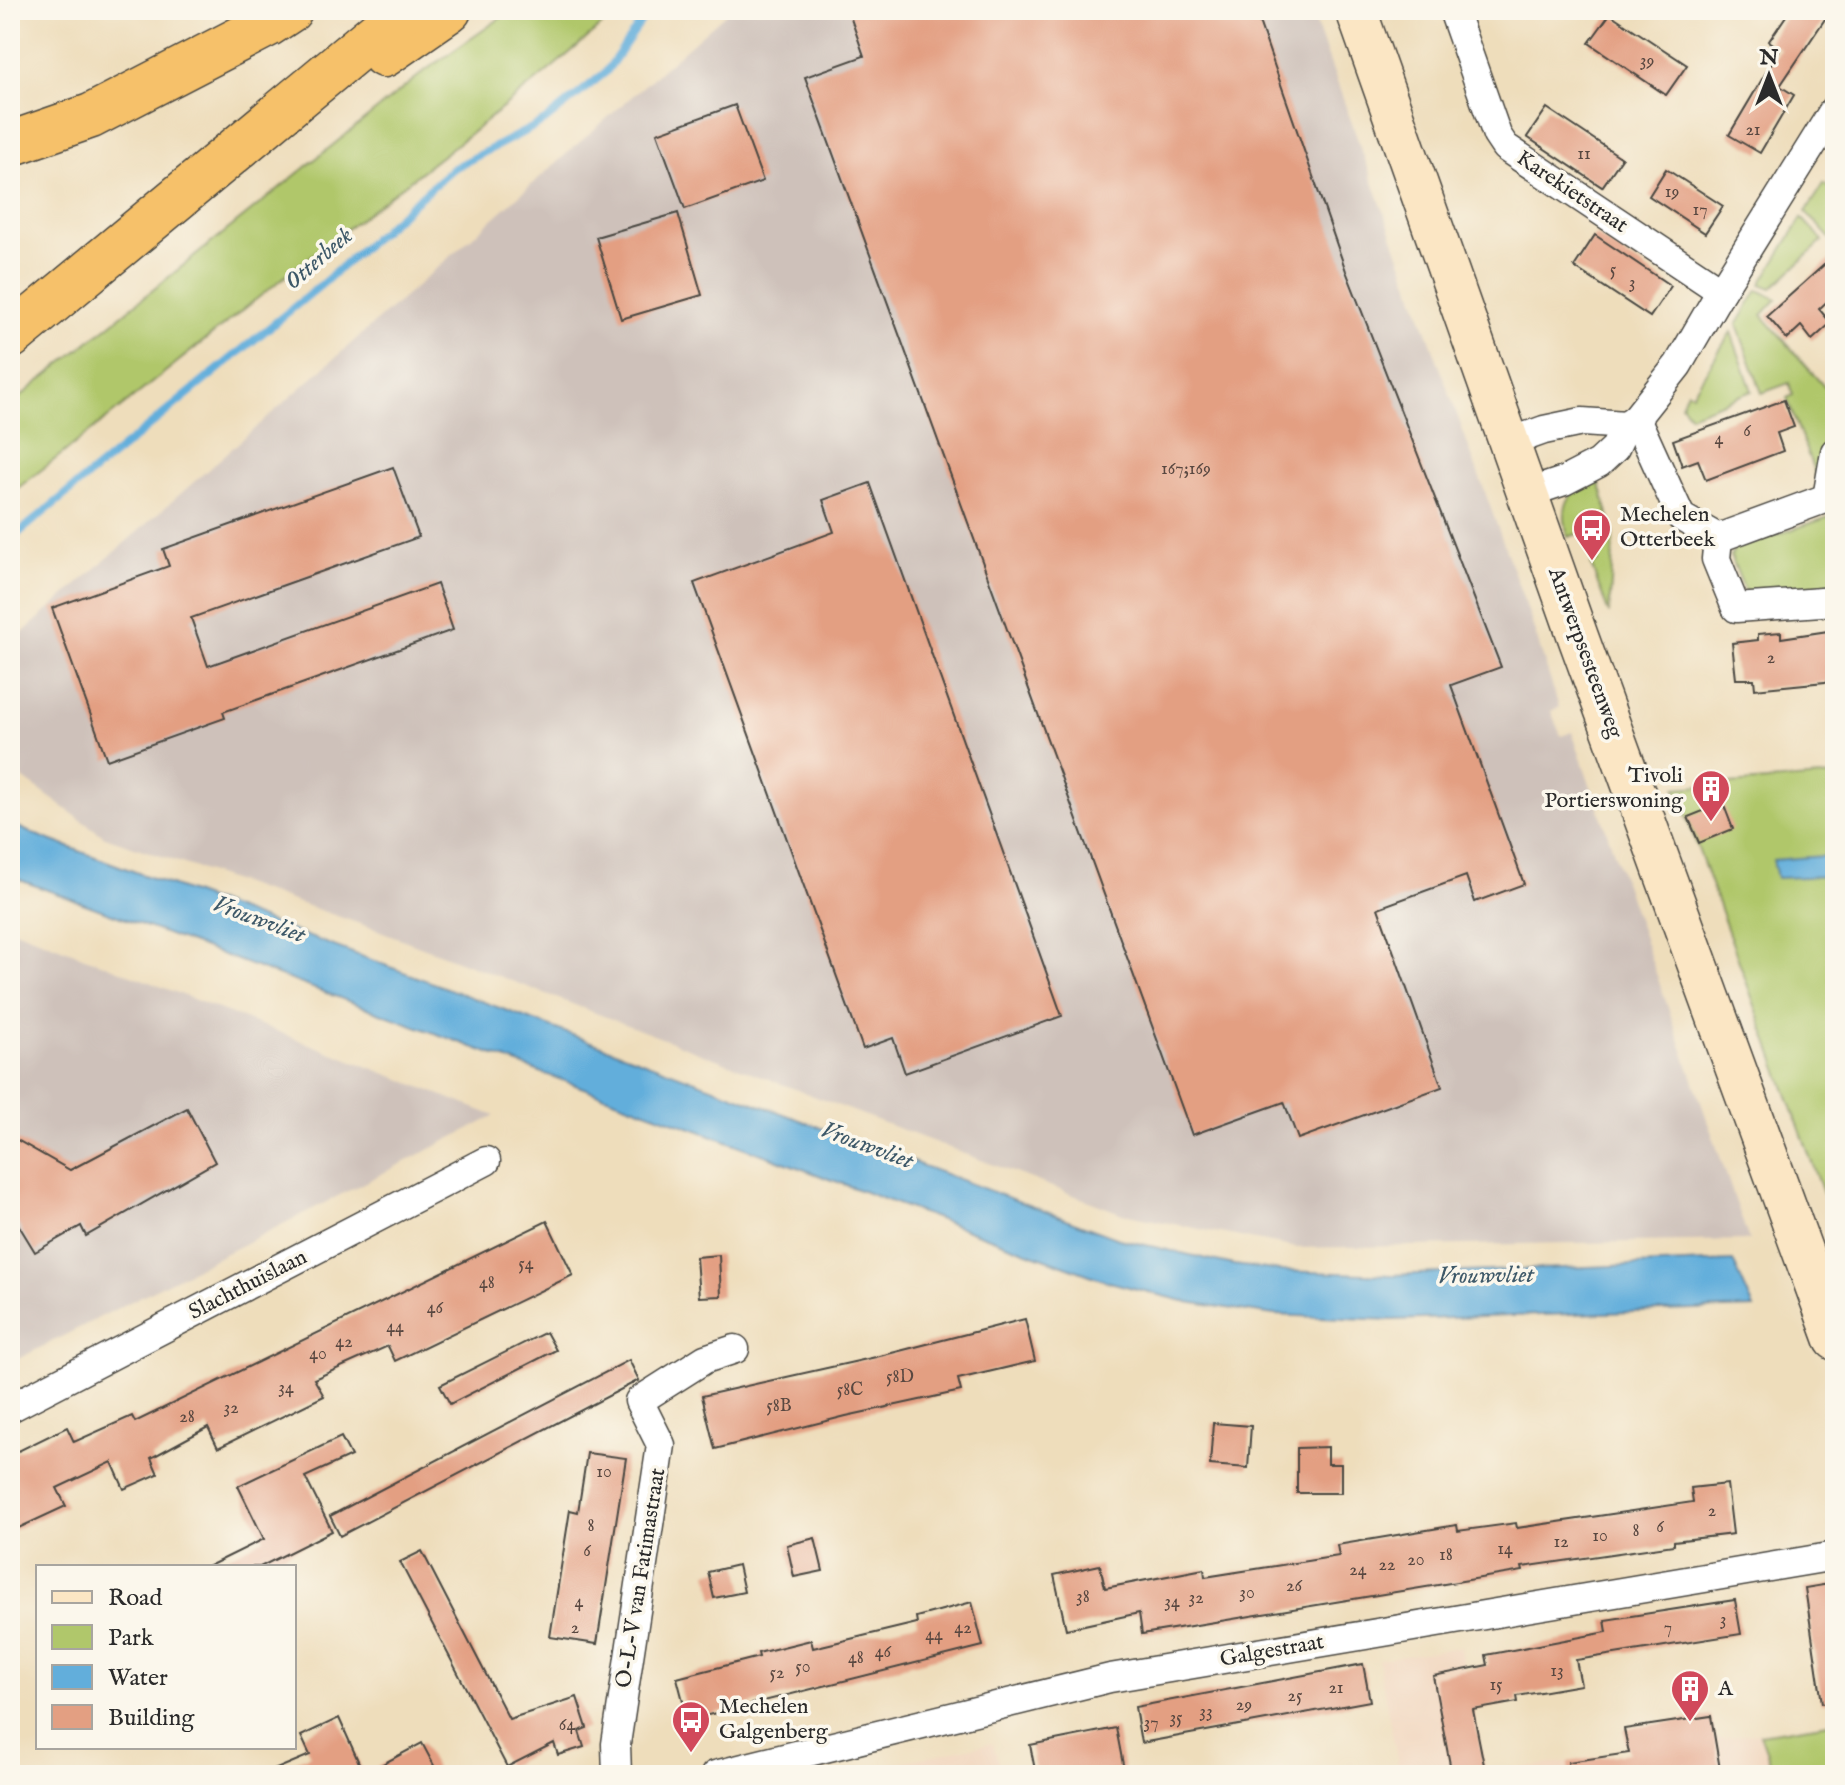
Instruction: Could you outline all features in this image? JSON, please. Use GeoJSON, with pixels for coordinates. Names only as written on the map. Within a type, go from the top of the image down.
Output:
{"type":"FeatureCollection","features":[{"type":"Feature","properties":{"kind":"highway"},"geometry":{"type":"LineString","coordinates":[[10,144],[91,116],[267,25],[290,10]]}},
{"type":"Feature","properties":{"kind":"highway"},"geometry":{"type":"LineString","coordinates":[[10,337],[404,10]]}},
{"type":"Feature","properties":{"kind":"highway"},"geometry":{"type":"LineString","coordinates":[[306,91],[380,58],[449,10]]}},
{"type":"Feature","properties":{"kind":"main road","name":"Antwerpsesteenweg"},"geometry":{"type":"LineString","coordinates":[[1356,10],[1508,443],[1835,1340]]}},
{"type":"Feature","properties":{"kind":"street","name":"Karekietstraat"},"geometry":{"type":"LineString","coordinates":[[1453,10],[1497,135],[1505,147],[1721,291]]}},
{"type":"Feature","properties":{"kind":"street"},"geometry":{"type":"LineString","coordinates":[[1528,493],[1564,481],[1599,463],[1615,448],[1631,422],[1678,365],[1835,108]]}},
{"type":"Feature","properties":{"kind":"street"},"geometry":{"type":"LineString","coordinates":[[1508,443],[1544,430],[1582,422],[1631,422]]}},
{"type":"Feature","properties":{"kind":"street"},"geometry":{"type":"LineString","coordinates":[[1631,422],[1681,517],[1718,538],[1831,497],[1835,452]]}},
{"type":"Feature","properties":{"kind":"street"},"geometry":{"type":"LineString","coordinates":[[1718,538],[1716,559],[1736,608],[1835,601]]}},
{"type":"Feature","properties":{"kind":"street","name":"Slachthuislaan"},"geometry":{"type":"LineString","coordinates":[[10,1408],[486,1161]]}},
{"type":"Feature","properties":{"kind":"street","name":"O-L-V van Fatimastraat"},"geometry":{"type":"LineString","coordinates":[[617,1775],[616,1744],[661,1445],[639,1401],[705,1359],[735,1349]]}},
{"type":"Feature","properties":{"kind":"street","name":"Galgestraat"},"geometry":{"type":"LineString","coordinates":[[715,1775],[1110,1678],[1835,1556]]}},
{"type":"Feature","properties":{"kind":"shaded area"},"geometry":{"type":"Polygon","coordinates":[[[730,10],[1311,10],[1530,617],[1559,707],[1551,711],[1561,736],[1572,732],[1749,1240],[1297,1248],[1123,1214],[375,929],[105,837],[10,769],[10,644],[730,10]]]}},
{"type":"Feature","properties":{"kind":"shaded area"},"geometry":{"type":"Polygon","coordinates":[[[10,928],[495,1116],[10,1363],[10,928]]]}},
{"type":"Feature","properties":{"kind":"shaded area"},"geometry":{"type":"Polygon","coordinates":[[[1460,1647],[1486,1773],[1628,1753],[1624,1729],[1711,1716],[1715,1739],[1835,1722],[1835,1775],[1400,1775],[1378,1660],[1460,1647]]]}},
{"type":"Feature","properties":{"kind":"shaded area"},"geometry":{"type":"Polygon","coordinates":[[[992,1743],[1004,1775],[851,1773],[992,1743]]]}},
{"type":"Feature","properties":{"kind":"green space"},"geometry":{"type":"Polygon","coordinates":[[[512,10],[619,10],[495,114],[10,494],[10,405],[426,70],[512,10]]]}},
{"type":"Feature","properties":{"kind":"green space"},"geometry":{"type":"Polygon","coordinates":[[[1824,184],[1835,192],[1835,244],[1806,212],[1824,184]]]}},
{"type":"Feature","properties":{"kind":"green space"},"geometry":{"type":"Polygon","coordinates":[[[1802,218],[1823,241],[1772,288],[1761,284],[1802,218]]]}},
{"type":"Feature","properties":{"kind":"green space"},"geometry":{"type":"Polygon","coordinates":[[[1758,290],[1777,299],[1762,315],[1834,398],[1818,482],[1787,398],[1793,395],[1789,383],[1762,393],[1737,325],[1758,290]]]}},
{"type":"Feature","properties":{"kind":"green space"},"geometry":{"type":"Polygon","coordinates":[[[1731,332],[1752,391],[1690,415],[1681,404],[1687,391],[1692,394],[1731,332]]]}},
{"type":"Feature","properties":{"kind":"green space"},"geometry":{"type":"Polygon","coordinates":[[[1598,477],[1614,536],[1609,614],[1591,565],[1598,562],[1587,531],[1568,537],[1565,525],[1568,500],[1579,488],[1598,477]]]}},
{"type":"Feature","properties":{"kind":"green space"},"geometry":{"type":"Polygon","coordinates":[[[1835,515],[1835,587],[1750,595],[1745,592],[1731,556],[1734,549],[1835,515]]]}},
{"type":"Feature","properties":{"kind":"green space"},"geometry":{"type":"Polygon","coordinates":[[[1835,776],[1835,1226],[1676,788],[1835,776]]]}},
{"type":"Feature","properties":{"kind":"green space"},"geometry":{"type":"Polygon","coordinates":[[[1835,1722],[1835,1775],[1775,1775],[1760,1734],[1835,1722]]]}},
{"type":"Feature","properties":{"kind":"water","name":"Vrouwvliet"},"geometry":{"type":"Polygon","coordinates":[[[10,823],[1119,1239],[1234,1265],[1282,1271],[1392,1275],[1733,1261],[1754,1308],[1392,1320],[1274,1315],[1187,1302],[1106,1281],[12,877],[10,823]]]}},
{"type":"Feature","properties":{"kind":"water"},"geometry":{"type":"Polygon","coordinates":[[[1835,855],[1835,876],[1777,878],[1773,860],[1835,855]]]}},
{"type":"Feature","properties":{"kind":"building"},"geometry":{"type":"Polygon","coordinates":[[[848,10],[1255,10],[1346,271],[1501,667],[1451,685],[1524,884],[1475,902],[1466,876],[1378,908],[1442,1087],[1298,1139],[1284,1102],[1192,1135],[805,77],[864,56],[848,10]]]}},
{"type":"Feature","properties":{"kind":"building"},"geometry":{"type":"Polygon","coordinates":[[[1790,10],[1831,10],[1780,86],[1794,95],[1760,153],[1729,135],[1780,49],[1769,41],[1790,10]]]}},
{"type":"Feature","properties":{"kind":"building"},"geometry":{"type":"Polygon","coordinates":[[[1610,14],[1687,65],[1666,95],[1589,43],[1610,14]]]}},
{"type":"Feature","properties":{"kind":"building"},"geometry":{"type":"Polygon","coordinates":[[[735,105],[763,181],[685,209],[657,133],[735,105]]]}},
{"type":"Feature","properties":{"kind":"building"},"geometry":{"type":"Polygon","coordinates":[[[1547,108],[1622,158],[1602,187],[1527,137],[1547,108]]]}},
{"type":"Feature","properties":{"kind":"building"},"geometry":{"type":"Polygon","coordinates":[[[1666,169],[1723,206],[1705,233],[1649,196],[1666,169]]]}},
{"type":"Feature","properties":{"kind":"building"},"geometry":{"type":"Polygon","coordinates":[[[678,213],[702,295],[621,319],[596,237],[678,213]]]}},
{"type":"Feature","properties":{"kind":"building"},"geometry":{"type":"Polygon","coordinates":[[[1595,235],[1671,286],[1650,317],[1574,267],[1595,235]]]}},
{"type":"Feature","properties":{"kind":"building"},"geometry":{"type":"Polygon","coordinates":[[[1835,255],[1835,294],[1819,309],[1831,323],[1812,340],[1801,326],[1787,339],[1767,316],[1835,255]]]}},
{"type":"Feature","properties":{"kind":"building"},"geometry":{"type":"Polygon","coordinates":[[[1784,400],[1794,427],[1777,433],[1783,451],[1706,480],[1698,460],[1682,466],[1673,440],[1784,400]]]}},
{"type":"Feature","properties":{"kind":"building"},"geometry":{"type":"Polygon","coordinates":[[[393,467],[419,537],[191,618],[208,666],[437,584],[453,630],[223,712],[225,718],[107,760],[52,608],[169,566],[163,549],[393,467]]]}},
{"type":"Feature","properties":{"kind":"building"},"geometry":{"type":"Polygon","coordinates":[[[870,483],[1062,1016],[905,1073],[893,1038],[863,1049],[694,583],[834,532],[823,500],[870,483]]]}},
{"type":"Feature","properties":{"kind":"building"},"geometry":{"type":"Polygon","coordinates":[[[1835,630],[1835,681],[1755,689],[1754,679],[1736,679],[1732,643],[1758,640],[1758,634],[1781,632],[1781,638],[1835,630]]]}},
{"type":"Feature","properties":{"kind":"building","name":"Tivoli Portierswoning"},"geometry":{"type":"Polygon","coordinates":[[[1723,803],[1733,829],[1699,843],[1688,817],[1723,803]]]}},
{"type":"Feature","properties":{"kind":"building"},"geometry":{"type":"Polygon","coordinates":[[[187,1108],[215,1162],[86,1236],[81,1226],[35,1252],[10,1211],[10,1136],[70,1170],[187,1108]]]}},
{"type":"Feature","properties":{"kind":"building"},"geometry":{"type":"Polygon","coordinates":[[[547,1221],[573,1275],[395,1361],[388,1346],[314,1379],[324,1396],[218,1448],[208,1427],[151,1458],[158,1474],[124,1489],[112,1462],[57,1488],[66,1506],[10,1532],[10,1455],[67,1427],[74,1442],[132,1416],[135,1422],[547,1221]]]}},
{"type":"Feature","properties":{"kind":"building"},"geometry":{"type":"Polygon","coordinates":[[[719,1255],[721,1296],[699,1297],[696,1257],[719,1255]]]}},
{"type":"Feature","properties":{"kind":"building"},"geometry":{"type":"Polygon","coordinates":[[[1025,1319],[1035,1361],[958,1379],[961,1391],[715,1449],[702,1396],[876,1357],[1025,1319]]]}},
{"type":"Feature","properties":{"kind":"building"},"geometry":{"type":"Polygon","coordinates":[[[546,1332],[556,1350],[450,1404],[440,1385],[546,1332]]]}},
{"type":"Feature","properties":{"kind":"building"},"geometry":{"type":"Polygon","coordinates":[[[629,1360],[639,1380],[340,1536],[330,1516],[629,1360]]]}},
{"type":"Feature","properties":{"kind":"building"},"geometry":{"type":"Polygon","coordinates":[[[1213,1423],[1251,1426],[1248,1468],[1210,1465],[1213,1423]]]}},
{"type":"Feature","properties":{"kind":"building"},"geometry":{"type":"Polygon","coordinates":[[[341,1437],[351,1456],[305,1477],[332,1531],[264,1565],[211,1565],[264,1539],[238,1486],[341,1437]]]}},
{"type":"Feature","properties":{"kind":"building"},"geometry":{"type":"Polygon","coordinates":[[[1328,1447],[1328,1464],[1341,1464],[1341,1493],[1297,1493],[1297,1448],[1328,1447]]]}},
{"type":"Feature","properties":{"kind":"building"},"geometry":{"type":"Polygon","coordinates":[[[587,1453],[626,1458],[597,1644],[550,1637],[570,1510],[578,1512],[587,1453]]]}},
{"type":"Feature","properties":{"kind":"building"},"geometry":{"type":"Polygon","coordinates":[[[1727,1484],[1733,1534],[1674,1541],[1674,1545],[1522,1567],[1523,1571],[1142,1634],[1139,1613],[1066,1629],[1054,1575],[1100,1565],[1105,1588],[1204,1569],[1205,1577],[1339,1556],[1337,1545],[1457,1525],[1458,1531],[1516,1523],[1517,1528],[1693,1502],[1691,1488],[1727,1484]]]}},
{"type":"Feature","properties":{"kind":"building"},"geometry":{"type":"Polygon","coordinates":[[[815,1538],[823,1571],[794,1577],[787,1545],[815,1538]]]}},
{"type":"Feature","properties":{"kind":"building"},"geometry":{"type":"Polygon","coordinates":[[[422,1551],[509,1719],[577,1697],[587,1728],[579,1731],[584,1747],[558,1755],[554,1743],[507,1767],[400,1562],[422,1551]]]}},
{"type":"Feature","properties":{"kind":"building"},"geometry":{"type":"Polygon","coordinates":[[[738,1565],[744,1592],[714,1598],[708,1572],[738,1565]]]}},
{"type":"Feature","properties":{"kind":"building"},"geometry":{"type":"Polygon","coordinates":[[[1835,1583],[1835,1702],[1822,1703],[1805,1588],[1835,1583]]]}},
{"type":"Feature","properties":{"kind":"building"},"geometry":{"type":"Polygon","coordinates":[[[1735,1600],[1741,1634],[1576,1660],[1581,1685],[1517,1696],[1518,1702],[1473,1710],[1486,1775],[1452,1775],[1433,1676],[1488,1665],[1486,1655],[1607,1632],[1605,1620],[1735,1600]]]}},
{"type":"Feature","properties":{"kind":"building"},"geometry":{"type":"Polygon","coordinates":[[[972,1602],[983,1646],[688,1720],[677,1678],[811,1640],[813,1648],[917,1623],[916,1617],[972,1602]]]}},
{"type":"Feature","properties":{"kind":"building"},"geometry":{"type":"Polygon","coordinates":[[[1363,1664],[1370,1701],[1141,1743],[1135,1707],[1363,1664]]]}},
{"type":"Feature","properties":{"kind":"building"},"geometry":{"type":"Polygon","coordinates":[[[1711,1716],[1721,1775],[1569,1775],[1568,1762],[1629,1753],[1624,1729],[1711,1716]]]}},
{"type":"Feature","properties":{"kind":"building"},"geometry":{"type":"Polygon","coordinates":[[[339,1718],[364,1774],[422,1743],[439,1775],[262,1775],[310,1755],[301,1736],[339,1718]]]}},
{"type":"Feature","properties":{"kind":"building"},"geometry":{"type":"Polygon","coordinates":[[[1116,1728],[1125,1775],[1036,1775],[1030,1745],[1116,1728]]]}},
{"type":"Feature","properties":{"kind":"waterway","name":"Otterbeek"},"geometry":{"type":"LineString","coordinates":[[10,540],[321,285],[452,169],[545,121],[606,72],[649,10]]}},
{"type":"Feature","properties":{"kind":"place","name":"Mechelen Otterbeek"},"geometry":{"type":"Point","coordinates":[1592,562]}},
{"type":"Feature","properties":{"kind":"place","name":"Tivoli Portierswoning"},"geometry":{"type":"Point","coordinates":[1711,823]}},
{"type":"Feature","properties":{"kind":"place","name":"A"},"geometry":{"type":"Point","coordinates":[1690,1723]}},
{"type":"Feature","properties":{"kind":"place","name":"Mechelen Galgenberg"},"geometry":{"type":"Point","coordinates":[691,1754]}}]}
